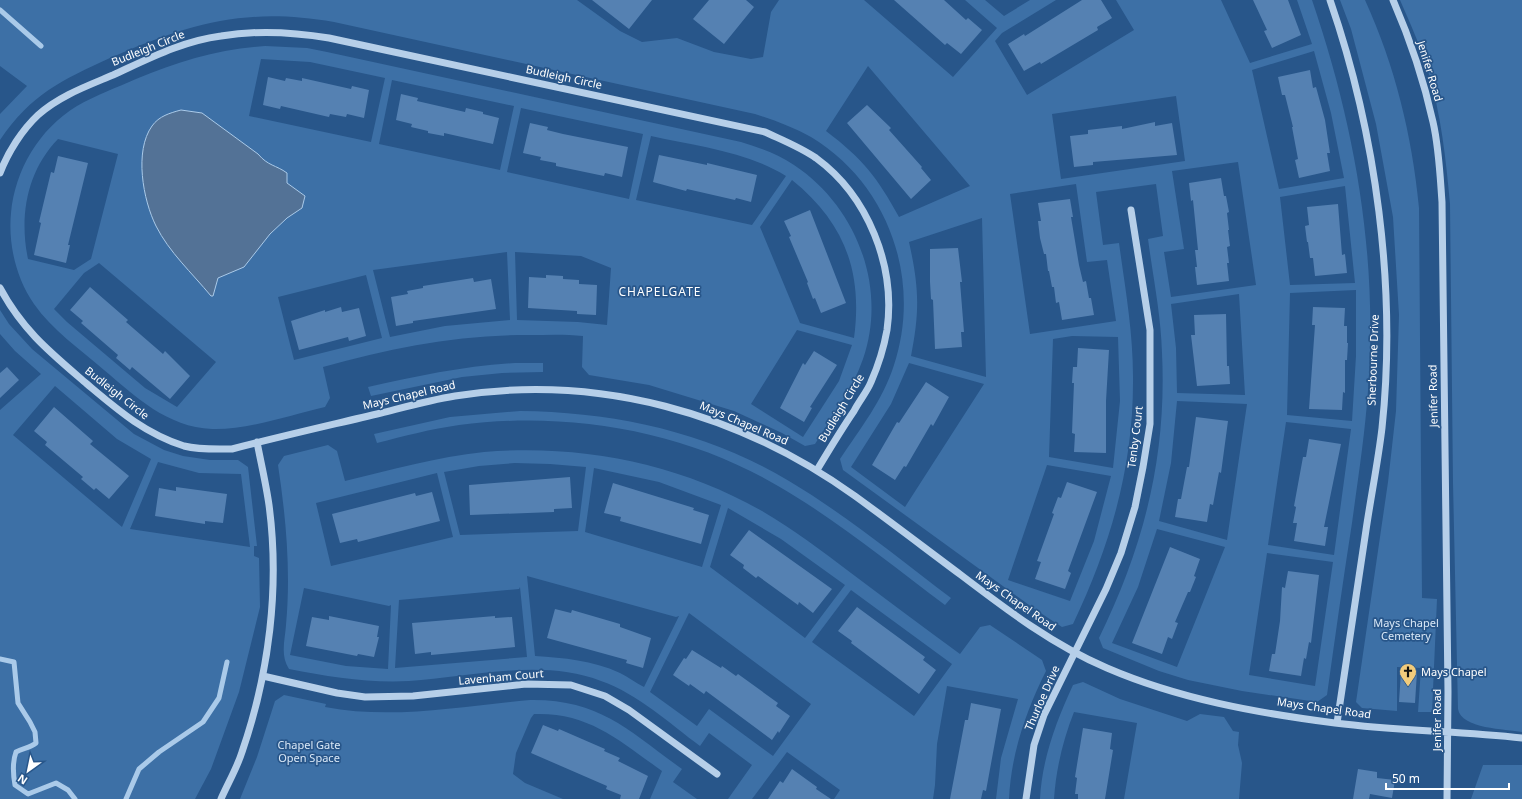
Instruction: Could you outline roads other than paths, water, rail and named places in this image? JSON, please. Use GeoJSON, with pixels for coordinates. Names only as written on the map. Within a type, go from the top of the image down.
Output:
{"type":"FeatureCollection","features":[{"type":"Feature","properties":{"kind":"street","name":"Sherbourne Drive"},"geometry":{"type":"LineString","coordinates":[[1330,0],[1355,79],[1370,152],[1380,229],[1385,286],[1386,360],[1382,427],[1337,723]]}},
{"type":"Feature","properties":{"kind":"street","name":"Jenifer Road"},"geometry":{"type":"LineString","coordinates":[[1393,0],[1420,72],[1433,123],[1439,159],[1442,195],[1448,731],[1447,799]]}},
{"type":"Feature","properties":{"kind":"street","name":"Budleigh Circle"},"geometry":{"type":"LineString","coordinates":[[0,173],[21,135],[38,115],[65,96],[178,45],[220,36],[256,32],[294,32],[329,38],[764,132],[793,145],[816,159],[835,175],[851,193],[865,216],[878,244],[887,274],[889,299],[887,330],[870,384],[817,470]]}},
{"type":"Feature","properties":{"kind":"street","name":"Tenby Court"},"geometry":{"type":"LineString","coordinates":[[1074,654],[1106,589],[1121,553],[1135,507],[1150,424],[1150,330],[1131,210]]}},
{"type":"Feature","properties":{"kind":"street","name":"Budleigh Circle"},"geometry":{"type":"LineString","coordinates":[[0,288],[12,309],[32,335],[52,354],[135,424],[178,444],[206,450],[232,448],[257,442]]}},
{"type":"Feature","properties":{"kind":"street","name":"Mays Chapel Road"},"geometry":{"type":"LineString","coordinates":[[257,442],[453,396],[496,391],[563,390],[649,402],[691,412],[752,436],[786,452],[817,470],[895,525],[986,594],[1074,654],[1144,684],[1190,697],[1337,723],[1522,738]]}},
{"type":"Feature","properties":{"kind":"street"},"geometry":{"type":"LineString","coordinates":[[221,799],[242,753],[263,676],[270,624],[273,552],[269,505],[257,442]]}},
{"type":"Feature","properties":{"kind":"street","name":"Thurloe Drive"},"geometry":{"type":"LineString","coordinates":[[1026,799],[1034,745],[1044,715],[1074,654]]}},
{"type":"Feature","properties":{"kind":"street","name":"Lavenham Court"},"geometry":{"type":"LineString","coordinates":[[263,676],[337,693],[365,697],[413,696],[526,684],[571,685],[605,696],[629,710],[716,774]]}},
{"type":"Feature","properties":{"kind":"waterway"},"geometry":{"type":"LineString","coordinates":[[0,10],[41,46]]}},
{"type":"Feature","properties":{"kind":"waterway"},"geometry":{"type":"LineString","coordinates":[[0,659],[14,662],[18,703],[35,732],[36,743],[16,752],[13,768],[15,785],[28,794],[56,783],[68,790],[75,799]]}},
{"type":"Feature","properties":{"kind":"waterway"},"geometry":{"type":"LineString","coordinates":[[126,799],[139,769],[159,752],[203,722],[219,698],[227,662]]}},
{"type":"Feature","properties":{"kind":"place","name":"Mays Chapel"},"geometry":{"type":"Point","coordinates":[1408,687]}},
{"type":"Feature","properties":{"kind":"district","name":"CHAPELGATE"},"geometry":{"type":"Point","coordinates":[660,292]}},
{"type":"Feature","properties":{"kind":"park label","name":"Mays Chapel Cemetery"},"geometry":{"type":"Point","coordinates":[1406,629]}},
{"type":"Feature","properties":{"kind":"park label","name":"Chapel Gate Open Space"},"geometry":{"type":"Point","coordinates":[309,751]}}]}
